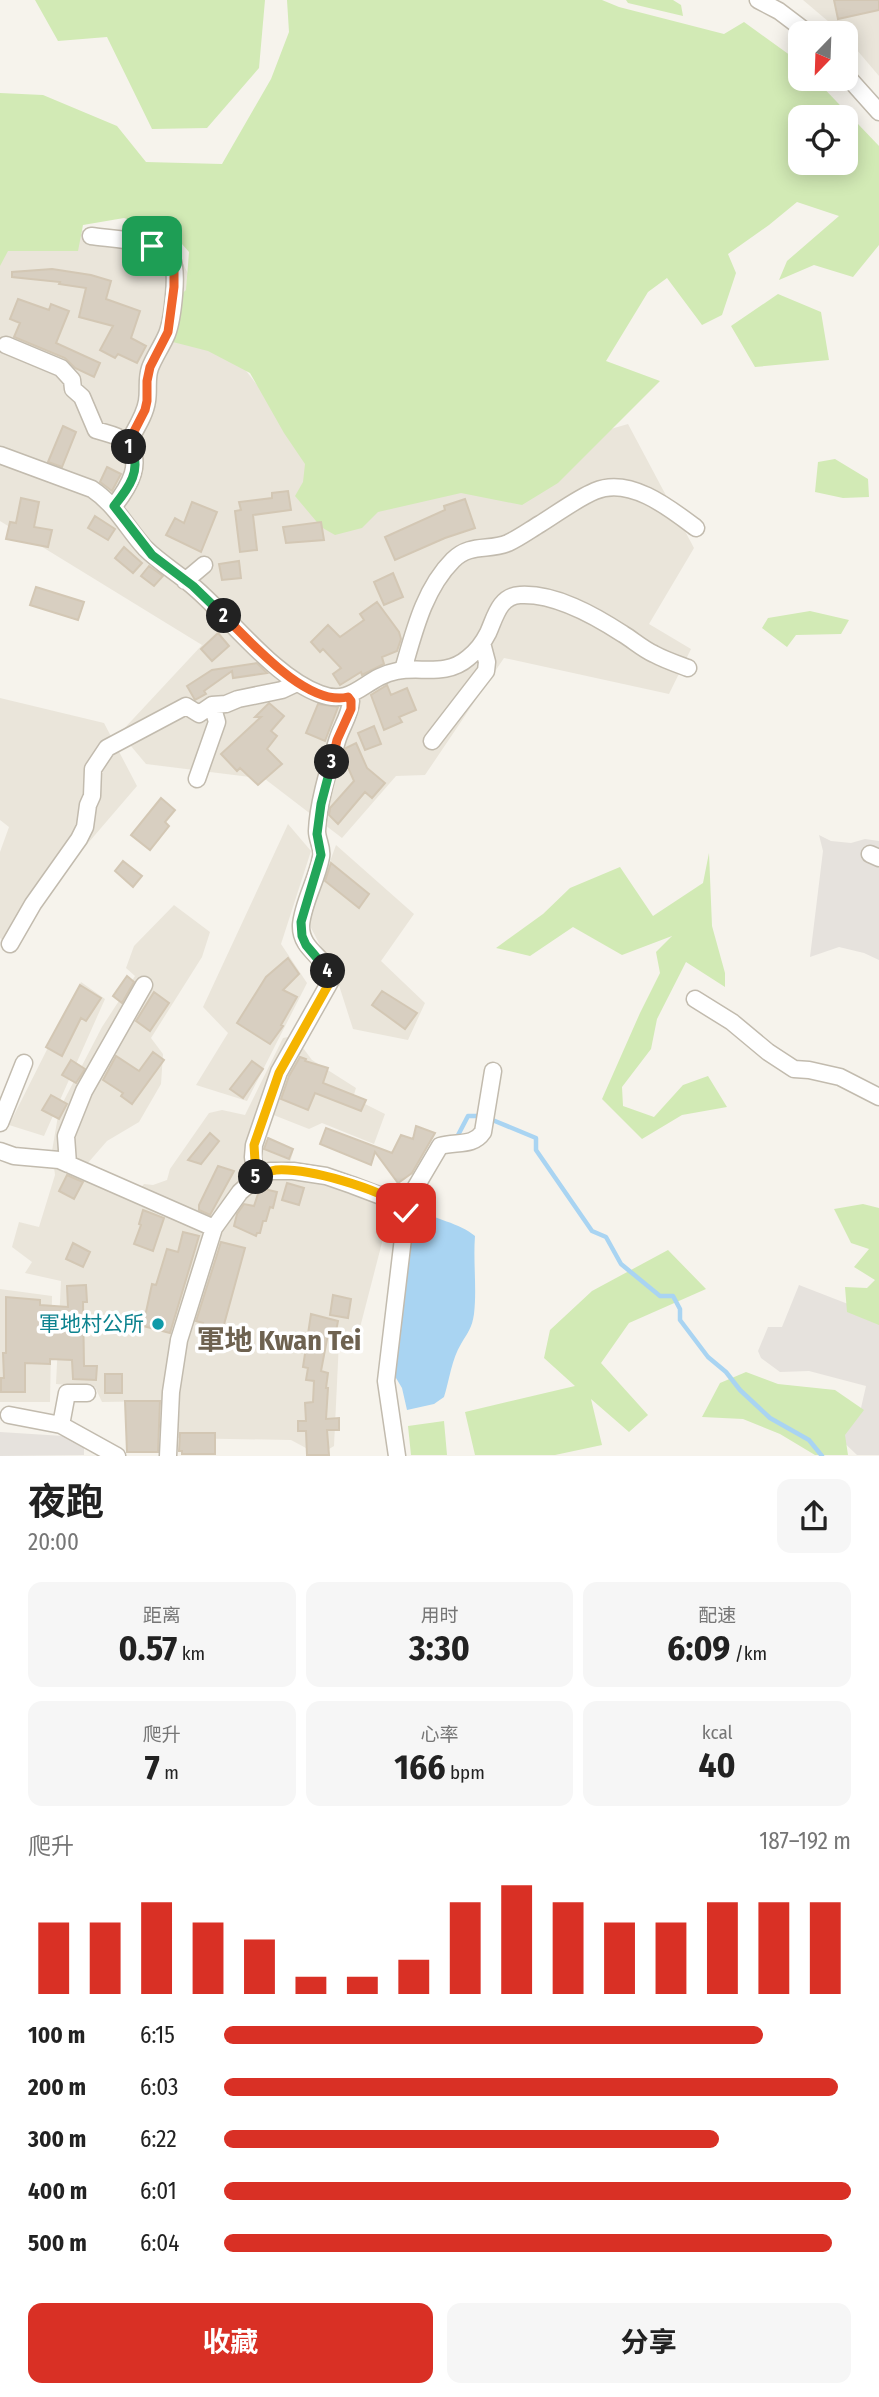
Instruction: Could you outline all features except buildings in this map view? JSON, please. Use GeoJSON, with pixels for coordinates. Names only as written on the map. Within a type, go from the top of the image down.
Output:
{"type":"FeatureCollection","features":[{"type":"Feature","properties":{"kind":"street"},"geometry":{"type":"LineString","coordinates":[[758,0],[792,21]]}},
{"type":"Feature","properties":{"kind":"street"},"geometry":{"type":"LineString","coordinates":[[858,89],[879,113]]}},
{"type":"Feature","properties":{"kind":"street"},"geometry":{"type":"LineString","coordinates":[[91,236],[152,246],[171,256],[174,264],[168,332],[150,367],[145,410],[127,445]]}},
{"type":"Feature","properties":{"kind":"street"},"geometry":{"type":"LineString","coordinates":[[6,345],[61,368],[72,380],[73,389],[82,397],[96,430],[122,439],[132,451],[135,470],[127,490],[114,506]]}},
{"type":"Feature","properties":{"kind":"street"},"geometry":{"type":"LineString","coordinates":[[0,455],[92,489],[114,506],[152,555],[185,580],[297,683],[319,694],[337,699],[348,697],[378,677],[403,670],[425,671],[464,661],[482,643],[498,609],[514,596],[523,595],[550,599],[576,609],[621,632],[653,654],[688,668]]}},
{"type":"Feature","properties":{"kind":"street"},"geometry":{"type":"LineString","coordinates":[[403,670],[430,590],[454,559],[466,551],[482,546],[507,544],[597,490],[614,488],[642,494],[663,503],[696,528]]}},
{"type":"Feature","properties":{"kind":"street"},"geometry":{"type":"LineString","coordinates":[[185,580],[204,565]]}},
{"type":"Feature","properties":{"kind":"street"},"geometry":{"type":"LineString","coordinates":[[432,741],[486,671],[487,662],[482,643]]}},
{"type":"Feature","properties":{"kind":"street"},"geometry":{"type":"LineString","coordinates":[[10,944],[33,904],[69,855],[85,827],[92,796],[93,769],[107,748],[186,706],[199,714],[212,705],[282,690],[297,683]]}},
{"type":"Feature","properties":{"kind":"street"},"geometry":{"type":"LineString","coordinates":[[256,1178],[254,1145],[279,1073],[331,980],[331,975],[324,965],[306,945],[301,922],[321,855],[317,834],[321,804],[337,740],[351,709],[348,697]]}},
{"type":"Feature","properties":{"kind":"street"},"geometry":{"type":"LineString","coordinates":[[197,779],[217,722],[212,705]]}},
{"type":"Feature","properties":{"kind":"street"},"geometry":{"type":"LineString","coordinates":[[68,1164],[66,1136],[84,1091],[144,985]]}},
{"type":"Feature","properties":{"kind":"street"},"geometry":{"type":"LineString","coordinates":[[695,999],[732,1021],[758,1045],[794,1069],[840,1077],[879,1097]]}},
{"type":"Feature","properties":{"kind":"street"},"geometry":{"type":"LineString","coordinates":[[0,1123],[24,1063]]}},
{"type":"Feature","properties":{"kind":"street"},"geometry":{"type":"LineString","coordinates":[[404,1207],[440,1146],[472,1142],[483,1132],[493,1071]]}},
{"type":"Feature","properties":{"kind":"street"},"geometry":{"type":"LineString","coordinates":[[0,1151],[14,1156],[59,1160],[97,1179],[214,1228]]}},
{"type":"Feature","properties":{"kind":"street"},"geometry":{"type":"LineString","coordinates":[[168,1455],[171,1392],[179,1340],[214,1228],[240,1192],[256,1178],[279,1170],[326,1176],[404,1207],[406,1213],[399,1251],[386,1381],[397,1455]]}},
{"type":"Feature","properties":{"kind":"street"},"geometry":{"type":"LineString","coordinates":[[61,1424],[67,1393],[87,1393]]}},
{"type":"Feature","properties":{"kind":"street"},"geometry":{"type":"LineString","coordinates":[[9,1415],[61,1424],[117,1455]]}},
{"type":"Feature","properties":{"kind":"shaded area"},"geometry":{"type":"Polygon","coordinates":[[[803,0],[879,0],[879,76],[858,51],[858,21],[828,21],[803,0]]]}},
{"type":"Feature","properties":{"kind":"shaded area"},"geometry":{"type":"Polygon","coordinates":[[[0,219],[172,243],[224,342],[349,505],[628,424],[694,548],[649,624],[691,649],[669,694],[504,658],[425,775],[396,776],[342,838],[265,779],[146,764],[120,733],[202,645],[0,521],[0,219]]]}},
{"type":"Feature","properties":{"kind":"shaded area"},"geometry":{"type":"Polygon","coordinates":[[[0,698],[104,723],[137,786],[4,941],[0,938],[0,852],[9,827],[0,820],[0,698]]]}},
{"type":"Feature","properties":{"kind":"shaded area"},"geometry":{"type":"Polygon","coordinates":[[[288,824],[311,851],[281,944],[307,983],[247,1101],[196,1085],[228,1033],[203,1007],[288,824]]]}},
{"type":"Feature","properties":{"kind":"shaded area"},"geometry":{"type":"Polygon","coordinates":[[[819,835],[831,841],[851,843],[865,839],[879,841],[879,960],[839,947],[810,957],[823,851],[819,835]]]}},
{"type":"Feature","properties":{"kind":"shaded area"},"geometry":{"type":"Polygon","coordinates":[[[336,845],[414,914],[381,961],[425,1003],[408,1040],[353,1029],[336,976],[308,922],[336,845]]]}},
{"type":"Feature","properties":{"kind":"shaded area"},"geometry":{"type":"Polygon","coordinates":[[[174,905],[210,932],[202,957],[151,1038],[163,1054],[161,1084],[139,1122],[107,1141],[87,1164],[140,1189],[144,1184],[153,1185],[167,1180],[170,1169],[209,1113],[222,1110],[245,1115],[283,1038],[294,1036],[312,1060],[356,1088],[353,1098],[385,1114],[374,1144],[322,1123],[309,1129],[271,1114],[260,1138],[293,1152],[287,1173],[392,1204],[356,1343],[339,1341],[334,1446],[319,1455],[291,1440],[177,1438],[180,1405],[166,1401],[102,1402],[95,1387],[56,1384],[61,1281],[25,1273],[32,1262],[12,1247],[19,1222],[39,1227],[55,1175],[52,1151],[59,1110],[102,1027],[135,976],[126,968],[134,946],[174,905]]]}},
{"type":"Feature","properties":{"kind":"shaded area"},"geometry":{"type":"Polygon","coordinates":[[[81,982],[105,999],[44,1136],[9,1125],[81,982]]]}},
{"type":"Feature","properties":{"kind":"shaded area"},"geometry":{"type":"Polygon","coordinates":[[[799,1285],[879,1316],[879,1455],[857,1455],[835,1434],[861,1408],[866,1386],[809,1371],[780,1372],[761,1358],[758,1351],[768,1327],[782,1327],[799,1285]]]}},
{"type":"Feature","properties":{"kind":"shaded area"},"geometry":{"type":"Polygon","coordinates":[[[0,1289],[52,1296],[50,1402],[0,1402],[0,1289]]]}},
{"type":"Feature","properties":{"kind":"shaded area"},"geometry":{"type":"Polygon","coordinates":[[[0,1432],[79,1437],[84,1447],[84,1455],[0,1456],[0,1432]]]}},
{"type":"Feature","properties":{"kind":"green space"},"geometry":{"type":"Polygon","coordinates":[[[35,0],[265,0],[259,68],[207,128],[152,129],[107,37],[58,41],[35,0]]]}},
{"type":"Feature","properties":{"kind":"green space"},"geometry":{"type":"Polygon","coordinates":[[[287,0],[602,0],[619,7],[724,34],[744,22],[788,54],[788,91],[826,91],[840,105],[788,105],[788,175],[858,175],[858,124],[879,146],[879,245],[853,277],[814,265],[779,280],[787,261],[839,216],[797,202],[728,254],[736,273],[722,315],[702,325],[667,278],[648,292],[606,361],[660,381],[558,483],[522,505],[461,493],[378,512],[362,528],[335,535],[321,527],[295,496],[303,482],[305,464],[250,373],[208,351],[169,341],[169,305],[186,290],[189,252],[174,235],[124,218],[83,225],[78,251],[8,251],[0,266],[0,93],[43,95],[117,126],[146,162],[222,164],[271,79],[289,32],[287,0]]]}},
{"type":"Feature","properties":{"kind":"green space"},"geometry":{"type":"Polygon","coordinates":[[[626,0],[673,0],[681,5],[683,16],[628,3],[626,0]]]}},
{"type":"Feature","properties":{"kind":"green space"},"geometry":{"type":"Polygon","coordinates":[[[778,294],[821,312],[829,360],[755,367],[731,326],[778,294]]]}},
{"type":"Feature","properties":{"kind":"green space"},"geometry":{"type":"Polygon","coordinates":[[[835,459],[868,479],[869,497],[843,498],[815,492],[818,462],[835,459]]]}},
{"type":"Feature","properties":{"kind":"green space"},"geometry":{"type":"Polygon","coordinates":[[[810,611],[849,620],[841,634],[796,635],[787,647],[762,628],[768,618],[810,611]]]}},
{"type":"Feature","properties":{"kind":"green space"},"geometry":{"type":"Polygon","coordinates":[[[709,853],[712,926],[725,973],[725,987],[686,962],[657,1019],[651,1049],[622,1087],[623,1106],[654,1117],[683,1085],[708,1076],[727,1107],[682,1115],[642,1139],[602,1099],[660,973],[656,952],[672,936],[622,955],[573,927],[530,956],[496,948],[543,914],[570,888],[620,867],[653,916],[703,883],[709,853]]]}},
{"type":"Feature","properties":{"kind":"green space"},"geometry":{"type":"Polygon","coordinates":[[[863,1204],[879,1208],[879,1325],[847,1312],[845,1287],[867,1288],[875,1280],[854,1267],[869,1249],[851,1243],[834,1209],[863,1204]]]}},
{"type":"Feature","properties":{"kind":"green space"},"geometry":{"type":"Polygon","coordinates":[[[668,1250],[706,1289],[629,1323],[601,1363],[648,1415],[629,1432],[591,1399],[602,1445],[555,1455],[475,1455],[465,1412],[575,1386],[544,1358],[550,1330],[592,1291],[668,1250]]]}},
{"type":"Feature","properties":{"kind":"green space"},"geometry":{"type":"Polygon","coordinates":[[[746,1372],[778,1384],[835,1390],[864,1410],[845,1435],[848,1455],[815,1455],[780,1434],[743,1419],[702,1417],[720,1383],[746,1372]]]}},
{"type":"Feature","properties":{"kind":"green space"},"geometry":{"type":"Polygon","coordinates":[[[444,1421],[447,1455],[411,1455],[408,1426],[444,1421]]]}},
{"type":"Feature","properties":{"kind":"water"},"geometry":{"type":"Polygon","coordinates":[[[416,1209],[475,1236],[475,1304],[472,1323],[455,1356],[444,1397],[434,1404],[407,1410],[402,1388],[393,1373],[411,1219],[416,1209]]]}},
{"type":"Feature","properties":{"kind":"waterway"},"geometry":{"type":"LineString","coordinates":[[456,1139],[468,1116],[482,1116]]}},
{"type":"Feature","properties":{"kind":"waterway"},"geometry":{"type":"LineString","coordinates":[[490,1119],[536,1138],[536,1150],[592,1231],[606,1237],[621,1264],[660,1296],[673,1296],[680,1309],[680,1320],[708,1357],[770,1418],[809,1440],[822,1456]]}},
{"type":"Feature","properties":{"kind":"place","name":"軍地村公所"},"geometry":{"type":"Point","coordinates":[158,1324]}},
{"type":"Feature","properties":{"kind":"district","name":"軍地 Kwan Tei"},"geometry":{"type":"Point","coordinates":[279,1340]}},
{"type":"Feature","properties":{"kind":"route"},"geometry":{"type":"LineString","coordinates":[[152,246],[171,256],[174,264],[171,317],[168,332],[150,367],[145,410],[127,445],[134,460],[132,481],[114,506],[152,555],[193,586],[297,683],[319,694],[337,699],[348,697],[351,701],[351,709],[337,740],[321,804],[317,834],[321,855],[301,922],[306,945],[324,965],[331,975],[331,980],[279,1073],[254,1145],[256,1178],[279,1170],[326,1176],[389,1199],[404,1207],[406,1213]]}}]}
